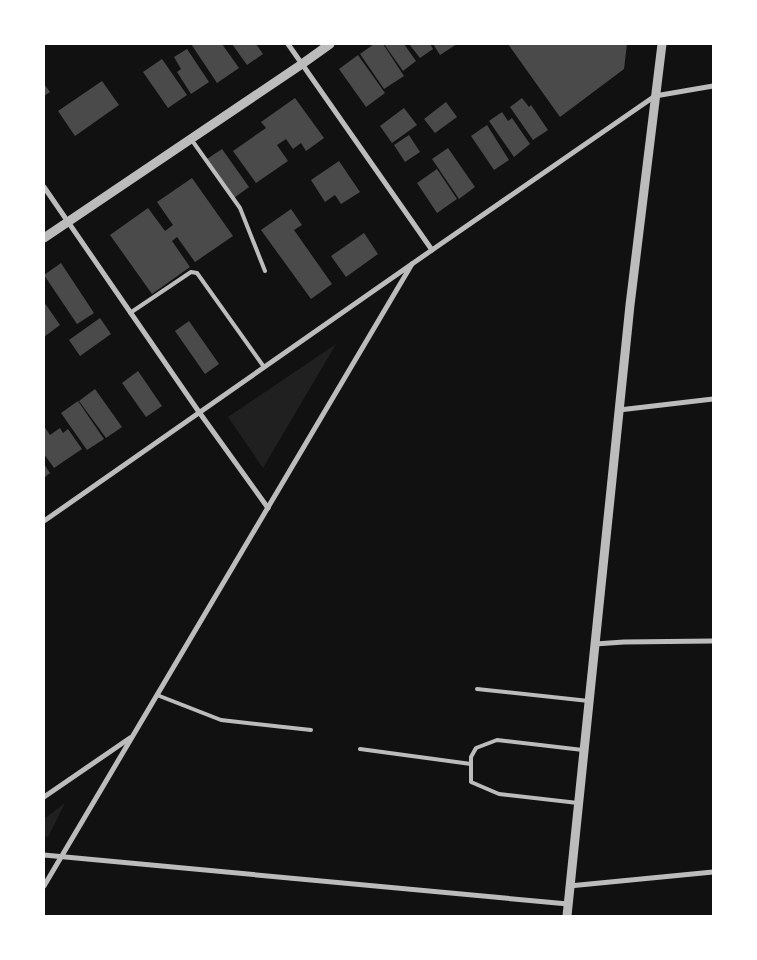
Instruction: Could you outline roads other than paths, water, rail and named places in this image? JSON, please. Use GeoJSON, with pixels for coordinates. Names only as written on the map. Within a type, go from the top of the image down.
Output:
{"type":"FeatureCollection","features":[{"type":"Feature","properties":{"kind":"street"},"geometry":{"type":"LineString","coordinates":[[288,44],[432,250]]}},
{"type":"Feature","properties":{"kind":"street"},"geometry":{"type":"LineString","coordinates":[[44,238],[330,44]]}},
{"type":"Feature","properties":{"kind":"street"},"geometry":{"type":"LineString","coordinates":[[567,916],[620,410],[662,44]]}},
{"type":"Feature","properties":{"kind":"street"},"geometry":{"type":"LineString","coordinates":[[44,520],[655,96],[713,86]]}},
{"type":"Feature","properties":{"kind":"street"},"geometry":{"type":"LineString","coordinates":[[44,187],[199,412],[268,508]]}},
{"type":"Feature","properties":{"kind":"street"},"geometry":{"type":"LineString","coordinates":[[44,886],[414,262]]}},
{"type":"Feature","properties":{"kind":"street"},"geometry":{"type":"LineString","coordinates":[[620,410],[713,400]]}},
{"type":"Feature","properties":{"kind":"street"},"geometry":{"type":"LineString","coordinates":[[595,644],[713,641]]}},
{"type":"Feature","properties":{"kind":"street"},"geometry":{"type":"LineString","coordinates":[[44,796],[132,736]]}},
{"type":"Feature","properties":{"kind":"street"},"geometry":{"type":"LineString","coordinates":[[44,854],[568,904]]}},
{"type":"Feature","properties":{"kind":"street"},"geometry":{"type":"LineString","coordinates":[[570,886],[713,872]]}},
{"type":"Feature","properties":{"kind":"lane"},"geometry":{"type":"LineString","coordinates":[[191,139],[240,208],[266,271]]}},
{"type":"Feature","properties":{"kind":"lane"},"geometry":{"type":"LineString","coordinates":[[130,313],[191,272],[197,273],[264,367]]}},
{"type":"Feature","properties":{"kind":"lane"},"geometry":{"type":"LineString","coordinates":[[477,689],[589,701]]}},
{"type":"Feature","properties":{"kind":"lane"},"geometry":{"type":"LineString","coordinates":[[157,695],[221,720],[311,730]]}},
{"type":"Feature","properties":{"kind":"lane"},"geometry":{"type":"LineString","coordinates":[[578,803],[499,794],[471,782],[471,757],[476,748],[497,740],[584,750]]}},
{"type":"Feature","properties":{"kind":"lane"},"geometry":{"type":"LineString","coordinates":[[360,749],[471,764]]}}]}
